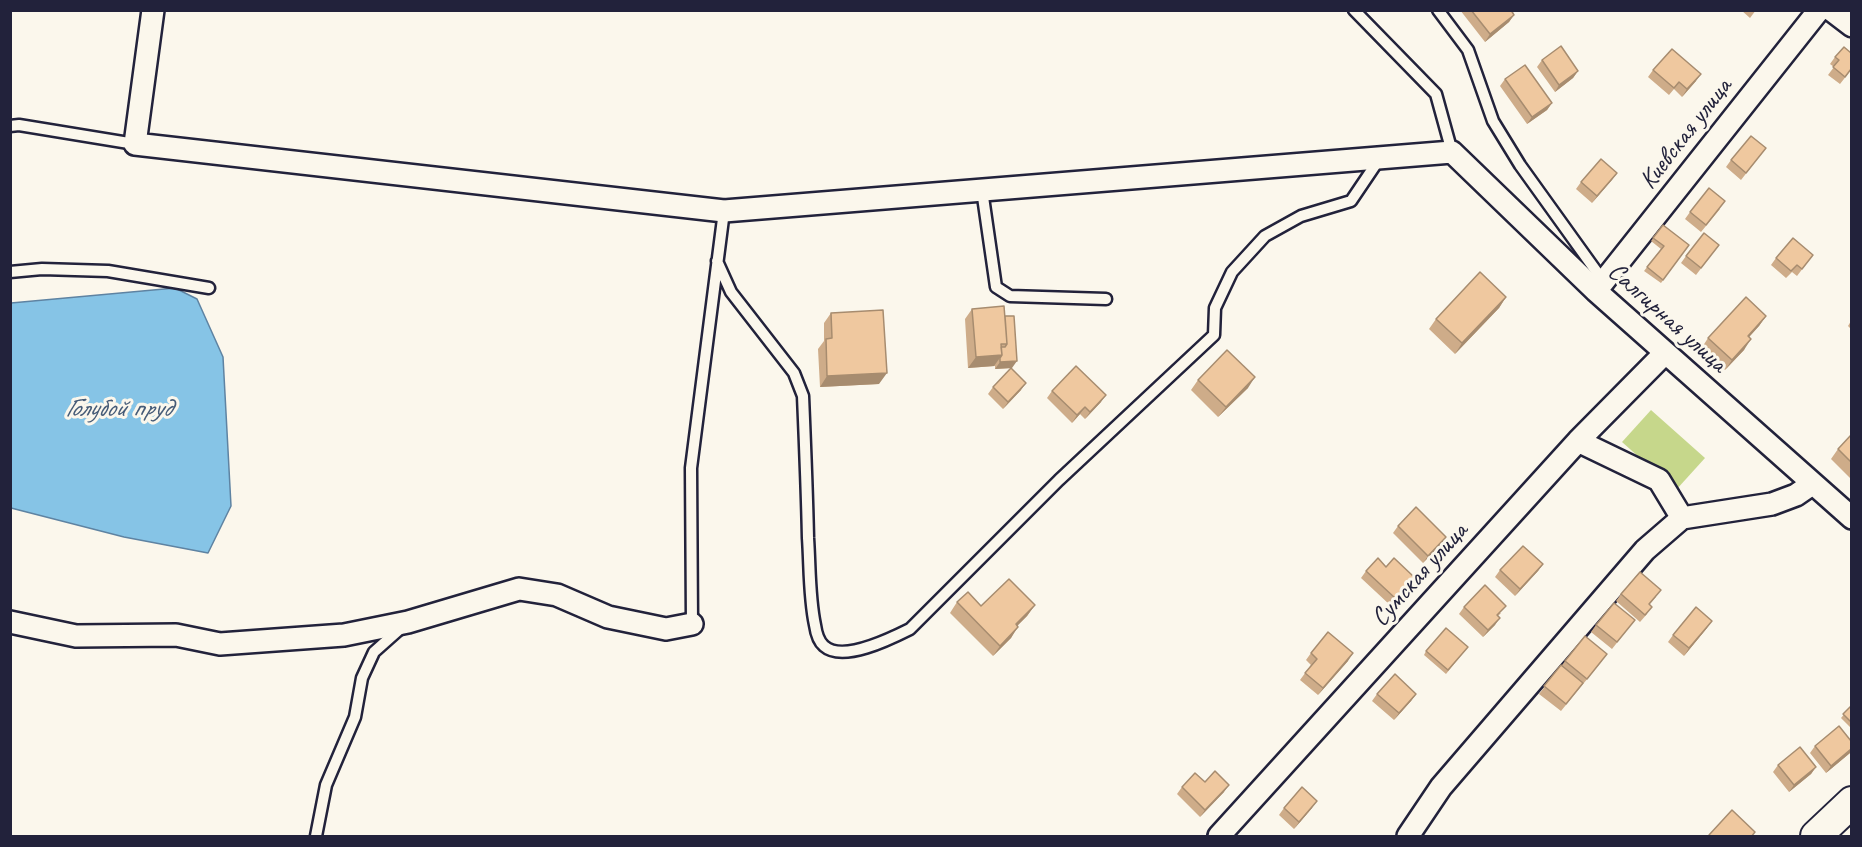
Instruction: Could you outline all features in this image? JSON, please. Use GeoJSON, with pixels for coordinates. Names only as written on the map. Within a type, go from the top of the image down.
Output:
{"type":"FeatureCollection","features":[{"type":"Feature","properties":{"kind":"main road"},"geometry":{"type":"LineString","coordinates":[[1816,837],[1851,802]]}},
{"type":"Feature","properties":{"kind":"street"},"geometry":{"type":"LineString","coordinates":[[153,10],[135,144],[724,211],[1452,152]]}},
{"type":"Feature","properties":{"kind":"street","name":"Киевская улица"},"geometry":{"type":"LineString","coordinates":[[1600,287],[1819,10]]}},
{"type":"Feature","properties":{"kind":"street"},"geometry":{"type":"LineString","coordinates":[[1831,10],[1851,26]]}},
{"type":"Feature","properties":{"kind":"street","name":"Салгирная улица"},"geometry":{"type":"LineString","coordinates":[[1452,152],[1600,287],[1665,353],[1851,518]]}},
{"type":"Feature","properties":{"kind":"street","name":"Сумская улица"},"geometry":{"type":"LineString","coordinates":[[1219,837],[1578,441],[1665,353]]}},
{"type":"Feature","properties":{"kind":"street"},"geometry":{"type":"LineString","coordinates":[[1578,441],[1659,480],[1682,518]]}},
{"type":"Feature","properties":{"kind":"street"},"geometry":{"type":"LineString","coordinates":[[1408,837],[1441,787],[1645,550],[1682,518],[1772,504],[1796,495],[1812,484]]}},
{"type":"Feature","properties":{"kind":"street"},"geometry":{"type":"LineString","coordinates":[[10,622],[76,636],[176,635],[220,644],[344,635],[408,622],[519,589],[557,595],[620,620],[666,629],[692,624]]}},
{"type":"Feature","properties":{"kind":"lane"},"geometry":{"type":"LineString","coordinates":[[1354,10],[1436,94],[1452,152]]}},
{"type":"Feature","properties":{"kind":"lane"},"geometry":{"type":"LineString","coordinates":[[1438,10],[1468,50],[1493,121],[1600,287]]}},
{"type":"Feature","properties":{"kind":"lane"},"geometry":{"type":"LineString","coordinates":[[10,126],[20,125],[135,144]]}},
{"type":"Feature","properties":{"kind":"lane"},"geometry":{"type":"LineString","coordinates":[[717,261],[731,292],[794,373],[803,396],[810,586],[814,624],[824,646],[834,651],[853,650],[882,644],[910,629],[1059,480],[1214,335],[1215,308],[1232,272],[1265,236],[1302,216],[1351,201],[1380,158]]}},
{"type":"Feature","properties":{"kind":"lane"},"geometry":{"type":"LineString","coordinates":[[982,190],[996,287],[1010,296],[1106,299]]}},
{"type":"Feature","properties":{"kind":"lane"},"geometry":{"type":"LineString","coordinates":[[692,624],[691,468],[724,211]]}},
{"type":"Feature","properties":{"kind":"lane"},"geometry":{"type":"LineString","coordinates":[[10,272],[42,269],[108,271],[208,288]]}},
{"type":"Feature","properties":{"kind":"lane"},"geometry":{"type":"LineString","coordinates":[[316,837],[326,785],[355,717],[362,678],[374,652],[408,622]]}},
{"type":"Feature","properties":{"kind":"green space"},"geometry":{"type":"Polygon","coordinates":[[[1651,410],[1705,458],[1676,490],[1622,442],[1651,410]]]}},
{"type":"Feature","properties":{"kind":"water","name":"Голубой пруд"},"geometry":{"type":"Polygon","coordinates":[[[175,288],[197,299],[223,357],[231,506],[208,553],[124,537],[11,508],[11,303],[175,288]]]}},
{"type":"Feature","properties":{"kind":"building"},"geometry":{"type":"Polygon","coordinates":[[[1471,10],[1511,10],[1514,15],[1490,34],[1471,10]]]}},
{"type":"Feature","properties":{"kind":"building"},"geometry":{"type":"Polygon","coordinates":[[[1561,46],[1578,71],[1559,85],[1542,60],[1561,46]]]}},
{"type":"Feature","properties":{"kind":"building"},"geometry":{"type":"Polygon","coordinates":[[[1844,47],[1851,53],[1851,69],[1845,77],[1833,67],[1839,60],[1835,57],[1844,47]]]}},
{"type":"Feature","properties":{"kind":"building"},"geometry":{"type":"Polygon","coordinates":[[[1672,49],[1701,74],[1687,89],[1679,82],[1674,88],[1653,70],[1672,49]]]}},
{"type":"Feature","properties":{"kind":"building"},"geometry":{"type":"Polygon","coordinates":[[[1525,65],[1552,103],[1532,117],[1505,79],[1525,65]]]}},
{"type":"Feature","properties":{"kind":"building"},"geometry":{"type":"Polygon","coordinates":[[[1751,136],[1766,148],[1746,173],[1731,160],[1751,136]]]}},
{"type":"Feature","properties":{"kind":"building"},"geometry":{"type":"Polygon","coordinates":[[[1601,159],[1617,173],[1597,196],[1581,182],[1601,159]]]}},
{"type":"Feature","properties":{"kind":"building"},"geometry":{"type":"Polygon","coordinates":[[[1709,188],[1725,201],[1706,225],[1690,212],[1709,188]]]}},
{"type":"Feature","properties":{"kind":"building"},"geometry":{"type":"Polygon","coordinates":[[[1663,225],[1689,245],[1663,280],[1647,267],[1664,246],[1653,238],[1663,225]]]}},
{"type":"Feature","properties":{"kind":"building"},"geometry":{"type":"Polygon","coordinates":[[[1704,233],[1719,245],[1701,268],[1686,256],[1704,233]]]}},
{"type":"Feature","properties":{"kind":"building"},"geometry":{"type":"Polygon","coordinates":[[[1793,238],[1813,255],[1802,269],[1797,265],[1791,271],[1776,258],[1793,238]]]}},
{"type":"Feature","properties":{"kind":"building"},"geometry":{"type":"Polygon","coordinates":[[[1480,272],[1506,297],[1462,343],[1436,319],[1480,272]]]}},
{"type":"Feature","properties":{"kind":"building"},"geometry":{"type":"Polygon","coordinates":[[[1746,297],[1766,316],[1748,336],[1751,339],[1732,360],[1708,338],[1746,297]]]}},
{"type":"Feature","properties":{"kind":"building"},"geometry":{"type":"Polygon","coordinates":[[[1004,306],[1007,344],[1001,344],[1002,355],[976,357],[972,309],[1004,306]]]}},
{"type":"Feature","properties":{"kind":"building"},"geometry":{"type":"Polygon","coordinates":[[[883,310],[887,373],[827,376],[826,339],[832,338],[831,313],[883,310]]]}},
{"type":"Feature","properties":{"kind":"building"},"geometry":{"type":"Polygon","coordinates":[[[1005,316],[1014,316],[1017,361],[1000,362],[1001,347],[1007,344],[1005,316]]]}},
{"type":"Feature","properties":{"kind":"building"},"geometry":{"type":"Polygon","coordinates":[[[1227,350],[1255,377],[1226,407],[1198,380],[1227,350]]]}},
{"type":"Feature","properties":{"kind":"building"},"geometry":{"type":"Polygon","coordinates":[[[1076,366],[1106,395],[1090,412],[1085,407],[1077,415],[1052,391],[1076,366]]]}},
{"type":"Feature","properties":{"kind":"building"},"geometry":{"type":"Polygon","coordinates":[[[1011,368],[1026,383],[1008,402],[993,387],[1011,368]]]}},
{"type":"Feature","properties":{"kind":"building"},"geometry":{"type":"Polygon","coordinates":[[[1851,435],[1851,462],[1838,449],[1851,435]]]}},
{"type":"Feature","properties":{"kind":"building"},"geometry":{"type":"Polygon","coordinates":[[[1416,507],[1446,537],[1428,556],[1398,526],[1416,507]]]}},
{"type":"Feature","properties":{"kind":"building"},"geometry":{"type":"Polygon","coordinates":[[[1523,546],[1543,564],[1520,589],[1500,570],[1523,546]]]}},
{"type":"Feature","properties":{"kind":"building"},"geometry":{"type":"Polygon","coordinates":[[[1378,558],[1386,567],[1394,558],[1414,577],[1395,598],[1366,571],[1378,558]]]}},
{"type":"Feature","properties":{"kind":"building"},"geometry":{"type":"Polygon","coordinates":[[[1640,572],[1661,590],[1649,604],[1652,607],[1645,615],[1621,594],[1640,572]]]}},
{"type":"Feature","properties":{"kind":"building"},"geometry":{"type":"Polygon","coordinates":[[[1009,579],[1035,605],[1016,624],[1018,627],[1000,646],[957,602],[968,592],[981,606],[1009,579]]]}},
{"type":"Feature","properties":{"kind":"building"},"geometry":{"type":"Polygon","coordinates":[[[1485,585],[1506,606],[1497,615],[1500,618],[1488,630],[1464,607],[1485,585]]]}},
{"type":"Feature","properties":{"kind":"building"},"geometry":{"type":"Polygon","coordinates":[[[1614,603],[1635,620],[1617,642],[1596,625],[1614,603]]]}},
{"type":"Feature","properties":{"kind":"building"},"geometry":{"type":"Polygon","coordinates":[[[1696,607],[1712,621],[1689,648],[1673,635],[1696,607]]]}},
{"type":"Feature","properties":{"kind":"building"},"geometry":{"type":"Polygon","coordinates":[[[1446,628],[1468,647],[1448,670],[1426,651],[1446,628]]]}},
{"type":"Feature","properties":{"kind":"building"},"geometry":{"type":"Polygon","coordinates":[[[1328,632],[1353,653],[1323,688],[1305,673],[1317,659],[1311,653],[1328,632]]]}},
{"type":"Feature","properties":{"kind":"building"},"geometry":{"type":"Polygon","coordinates":[[[1585,636],[1607,654],[1587,679],[1565,661],[1585,636]]]}},
{"type":"Feature","properties":{"kind":"building"},"geometry":{"type":"Polygon","coordinates":[[[1561,665],[1583,683],[1566,704],[1544,686],[1561,665]]]}},
{"type":"Feature","properties":{"kind":"building"},"geometry":{"type":"Polygon","coordinates":[[[1395,674],[1416,694],[1399,713],[1377,694],[1395,674]]]}},
{"type":"Feature","properties":{"kind":"building"},"geometry":{"type":"Polygon","coordinates":[[[1851,706],[1851,722],[1843,714],[1851,706]]]}},
{"type":"Feature","properties":{"kind":"building"},"geometry":{"type":"Polygon","coordinates":[[[1839,726],[1851,741],[1851,749],[1831,766],[1815,746],[1839,726]]]}},
{"type":"Feature","properties":{"kind":"building"},"geometry":{"type":"Polygon","coordinates":[[[1800,747],[1816,767],[1794,785],[1778,765],[1800,747]]]}},
{"type":"Feature","properties":{"kind":"building"},"geometry":{"type":"Polygon","coordinates":[[[1215,771],[1229,785],[1205,810],[1182,787],[1195,773],[1205,782],[1215,771]]]}},
{"type":"Feature","properties":{"kind":"building"},"geometry":{"type":"Polygon","coordinates":[[[1302,787],[1317,801],[1299,822],[1284,808],[1302,787]]]}},
{"type":"Feature","properties":{"kind":"building"},"geometry":{"type":"Polygon","coordinates":[[[1732,810],[1755,832],[1751,837],[1710,837],[1709,835],[1732,810]]]}}]}
